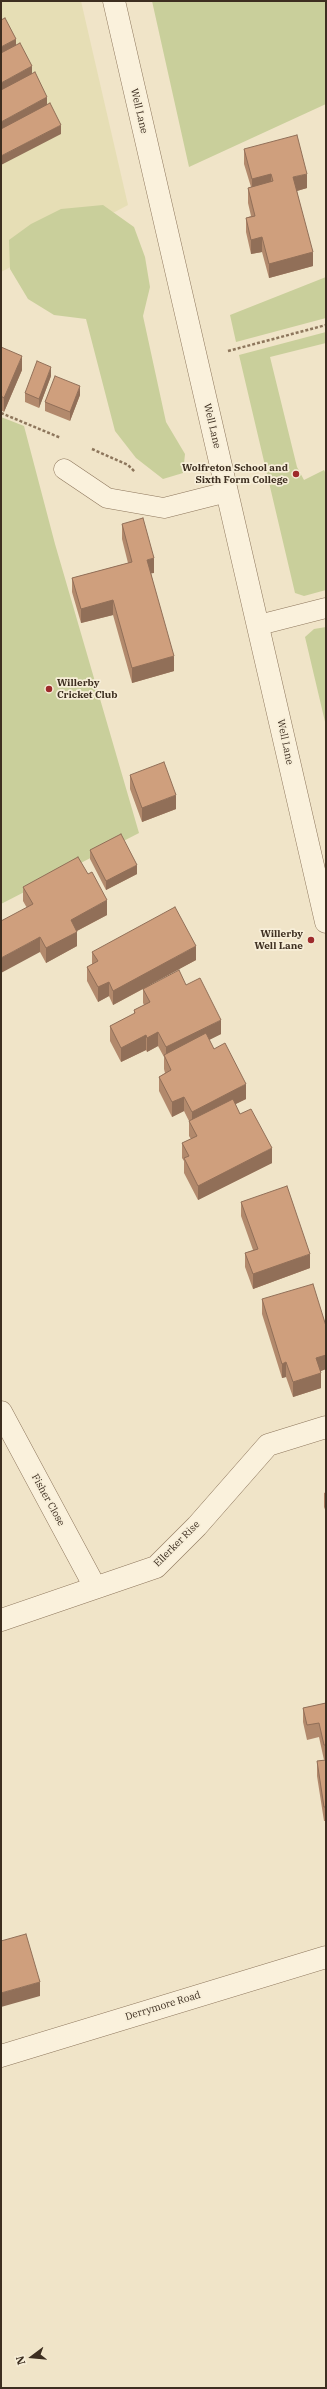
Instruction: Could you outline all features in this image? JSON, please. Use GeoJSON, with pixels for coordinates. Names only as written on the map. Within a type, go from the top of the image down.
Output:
{"type":"FeatureCollection","features":[{"type":"Feature","properties":{"kind":"street","name":"Well Lane"},"geometry":{"type":"LineString","coordinates":[[114,1],[227,492],[319,864],[326,922]]}},
{"type":"Feature","properties":{"kind":"street","name":"Fisher Close"},"geometry":{"type":"LineString","coordinates":[[1,1412],[96,1587]]}},
{"type":"Feature","properties":{"kind":"street","name":"Ellerker Rise"},"geometry":{"type":"LineString","coordinates":[[1,1620],[156,1568],[197,1526],[268,1445],[326,1427]]}},
{"type":"Feature","properties":{"kind":"street","name":"Derrymore Road"},"geometry":{"type":"LineString","coordinates":[[1,2056],[326,1957]]}},
{"type":"Feature","properties":{"kind":"lane"},"geometry":{"type":"LineString","coordinates":[[64,469],[107,498],[164,508],[227,492]]}},
{"type":"Feature","properties":{"kind":"lane"},"geometry":{"type":"LineString","coordinates":[[259,625],[326,608]]}},
{"type":"Feature","properties":{"kind":"path"},"geometry":{"type":"LineString","coordinates":[[196,359],[326,325]]}},
{"type":"Feature","properties":{"kind":"shaded area"},"geometry":{"type":"Polygon","coordinates":[[[1,1],[81,1],[128,205],[1,272],[1,1]]]}},
{"type":"Feature","properties":{"kind":"green space"},"geometry":{"type":"Polygon","coordinates":[[[152,1],[326,1],[326,104],[189,167],[152,1]]]}},
{"type":"Feature","properties":{"kind":"green space"},"geometry":{"type":"Polygon","coordinates":[[[103,205],[134,227],[145,257],[150,287],[143,316],[166,422],[185,454],[183,473],[163,479],[136,458],[115,431],[86,319],[54,315],[28,299],[10,269],[9,240],[31,224],[61,209],[103,205]]]}},
{"type":"Feature","properties":{"kind":"green space"},"geometry":{"type":"Polygon","coordinates":[[[326,277],[326,318],[236,342],[230,315],[326,277]]]}},
{"type":"Feature","properties":{"kind":"green space"},"geometry":{"type":"Polygon","coordinates":[[[326,332],[326,343],[270,357],[297,467],[304,480],[324,470],[326,474],[326,590],[304,596],[295,593],[239,355],[326,332]]]}},
{"type":"Feature","properties":{"kind":"green space","name":"Willerby Cricket Club"},"geometry":{"type":"Polygon","coordinates":[[[1,417],[24,426],[55,544],[139,833],[1,904],[1,417]]]}},
{"type":"Feature","properties":{"kind":"green space"},"geometry":{"type":"Polygon","coordinates":[[[326,627],[326,726],[305,637],[314,629],[326,627]]]}},
{"type":"Feature","properties":{"kind":"building"},"geometry":{"type":"Polygon","coordinates":[[[5,18],[16,39],[1,47],[1,20],[5,18]]]}},
{"type":"Feature","properties":{"kind":"building"},"geometry":{"type":"Polygon","coordinates":[[[20,43],[32,66],[1,83],[1,53],[20,43]]]}},
{"type":"Feature","properties":{"kind":"building"},"geometry":{"type":"Polygon","coordinates":[[[35,72],[47,97],[1,122],[1,90],[35,72]]]}},
{"type":"Feature","properties":{"kind":"building"},"geometry":{"type":"Polygon","coordinates":[[[50,103],[61,125],[1,156],[1,129],[50,103]]]}},
{"type":"Feature","properties":{"kind":"building"},"geometry":{"type":"Polygon","coordinates":[[[297,135],[307,174],[293,177],[313,252],[269,264],[262,237],[251,240],[246,218],[255,216],[248,188],[273,181],[271,174],[252,179],[244,149],[297,135]]]}},
{"type":"Feature","properties":{"kind":"building"},"geometry":{"type":"Polygon","coordinates":[[[1,347],[22,356],[4,398],[1,396],[1,347]]]}},
{"type":"Feature","properties":{"kind":"building"},"geometry":{"type":"Polygon","coordinates":[[[37,361],[51,367],[39,399],[25,393],[37,361]]]}},
{"type":"Feature","properties":{"kind":"building"},"geometry":{"type":"Polygon","coordinates":[[[55,376],[80,386],[70,412],[45,402],[55,376]]]}},
{"type":"Feature","properties":{"kind":"building"},"geometry":{"type":"Polygon","coordinates":[[[143,518],[154,558],[147,560],[174,656],[132,668],[113,600],[81,609],[72,578],[132,562],[122,524],[143,518]]]}},
{"type":"Feature","properties":{"kind":"building"},"geometry":{"type":"Polygon","coordinates":[[[164,762],[176,795],[142,808],[130,775],[164,762]]]}},
{"type":"Feature","properties":{"kind":"building"},"geometry":{"type":"Polygon","coordinates":[[[121,834],[137,865],[106,881],[90,850],[121,834]]]}},
{"type":"Feature","properties":{"kind":"building"},"geometry":{"type":"Polygon","coordinates":[[[78,857],[88,874],[92,872],[107,900],[71,920],[77,932],[46,948],[40,937],[1,958],[1,921],[33,904],[23,887],[78,857]]]}},
{"type":"Feature","properties":{"kind":"building"},"geometry":{"type":"Polygon","coordinates":[[[175,907],[196,946],[113,991],[109,982],[98,987],[87,967],[98,961],[92,952],[175,907]]]}},
{"type":"Feature","properties":{"kind":"building"},"geometry":{"type":"Polygon","coordinates":[[[179,970],[186,985],[200,978],[221,1020],[166,1047],[158,1032],[147,1038],[146,1035],[121,1048],[110,1026],[135,1013],[134,1010],[150,1002],[143,989],[179,970]]]}},
{"type":"Feature","properties":{"kind":"building"},"geometry":{"type":"Polygon","coordinates":[[[206,1033],[214,1049],[225,1043],[246,1084],[192,1112],[184,1097],[172,1102],[159,1077],[171,1070],[164,1055],[206,1033]]]}},
{"type":"Feature","properties":{"kind":"building"},"geometry":{"type":"Polygon","coordinates":[[[233,1099],[240,1114],[251,1109],[272,1148],[198,1186],[184,1158],[189,1156],[182,1143],[197,1136],[189,1121],[233,1099]]]}},
{"type":"Feature","properties":{"kind":"building"},"geometry":{"type":"Polygon","coordinates":[[[287,1186],[310,1254],[253,1274],[245,1253],[258,1249],[241,1202],[287,1186]]]}},
{"type":"Feature","properties":{"kind":"building"},"geometry":{"type":"Polygon","coordinates":[[[313,1284],[326,1326],[326,1355],[316,1358],[321,1373],[293,1382],[286,1362],[282,1364],[262,1299],[313,1284]]]}},
{"type":"Feature","properties":{"kind":"building"},"geometry":{"type":"Polygon","coordinates":[[[326,1703],[326,1745],[324,1745],[319,1723],[307,1725],[303,1708],[326,1703]]]}},
{"type":"Feature","properties":{"kind":"building"},"geometry":{"type":"Polygon","coordinates":[[[326,1760],[326,1807],[324,1807],[317,1761],[326,1760]]]}},
{"type":"Feature","properties":{"kind":"building"},"geometry":{"type":"Polygon","coordinates":[[[26,1934],[40,1982],[1,1993],[1,1941],[26,1934]]]}},
{"type":"Feature","properties":{"kind":"place","name":"Wolfreton School and Sixth Form College"},"geometry":{"type":"Point","coordinates":[296,474]}},
{"type":"Feature","properties":{"kind":"place","name":"Willerby Cricket Club"},"geometry":{"type":"Point","coordinates":[49,689]}},
{"type":"Feature","properties":{"kind":"place","name":"Willerby Well Lane"},"geometry":{"type":"Point","coordinates":[311,940]}}]}
